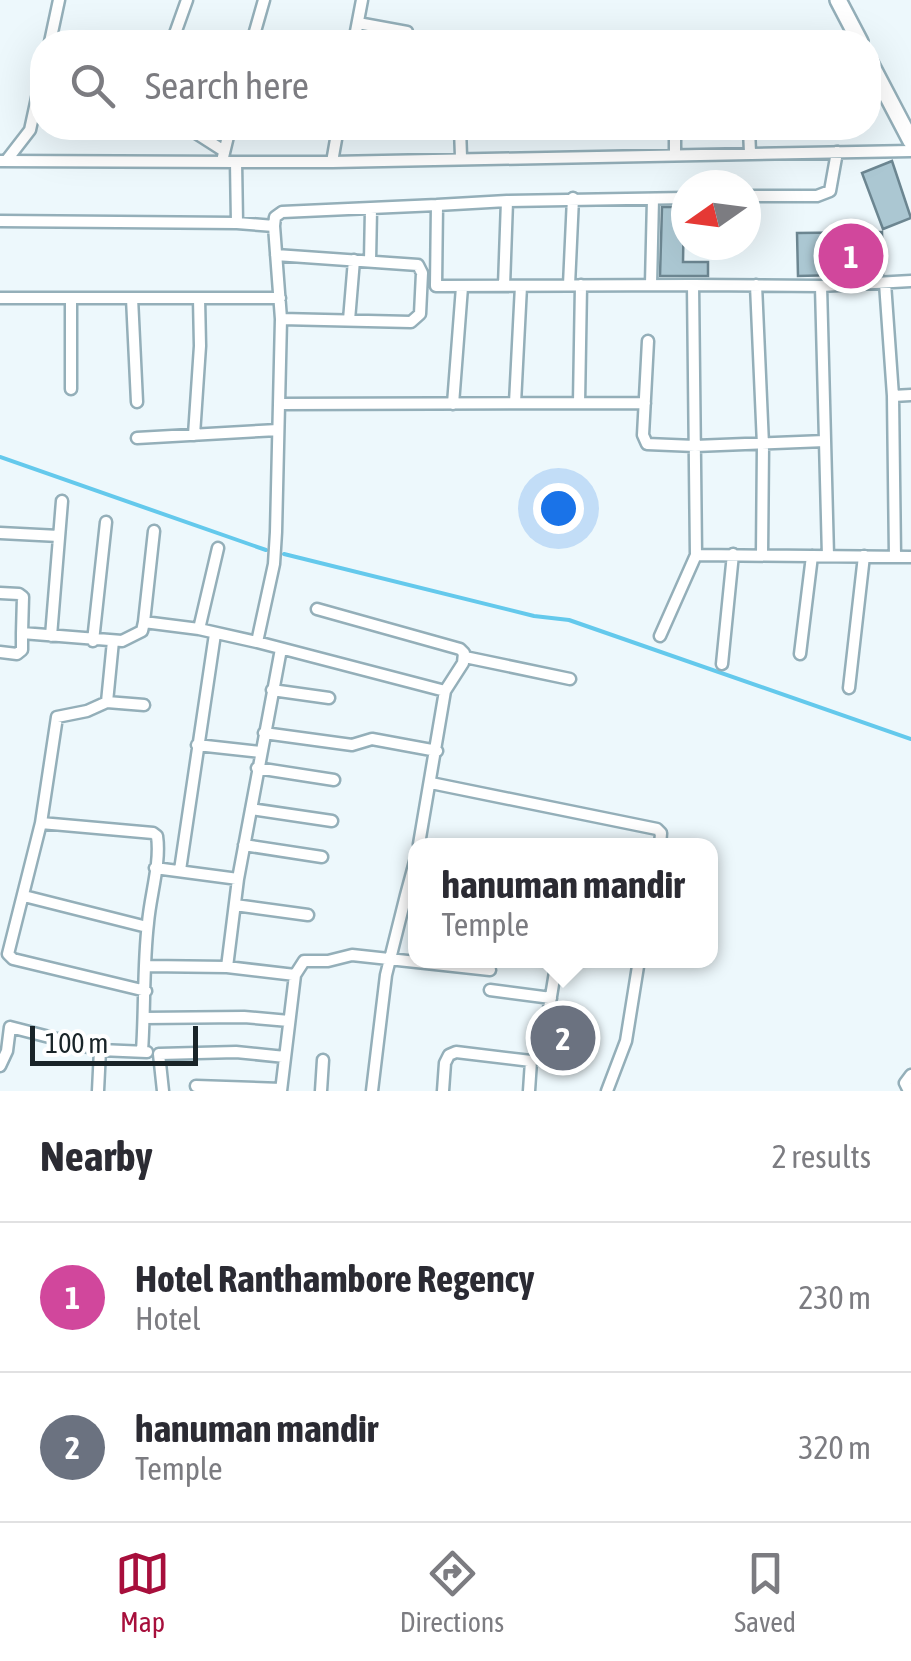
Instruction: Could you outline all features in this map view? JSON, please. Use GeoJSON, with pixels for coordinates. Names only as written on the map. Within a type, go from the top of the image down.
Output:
{"type":"FeatureCollection","features":[{"type":"Feature","properties":{"kind":"main road"},"geometry":{"type":"LineString","coordinates":[[838,0],[854,30]]}},
{"type":"Feature","properties":{"kind":"main road"},"geometry":{"type":"LineString","coordinates":[[881,83],[911,140]]}},
{"type":"Feature","properties":{"kind":"street"},"geometry":{"type":"LineString","coordinates":[[53,30],[59,0]]}},
{"type":"Feature","properties":{"kind":"street"},"geometry":{"type":"LineString","coordinates":[[177,30],[188,0]]}},
{"type":"Feature","properties":{"kind":"street"},"geometry":{"type":"LineString","coordinates":[[255,30],[264,0]]}},
{"type":"Feature","properties":{"kind":"street"},"geometry":{"type":"LineString","coordinates":[[357,30],[362,0]]}},
{"type":"Feature","properties":{"kind":"street"},"geometry":{"type":"LineString","coordinates":[[358,23],[403,30]]}},
{"type":"Feature","properties":{"kind":"street"},"geometry":{"type":"LineString","coordinates":[[3,161],[30,130]]}},
{"type":"Feature","properties":{"kind":"street"},"geometry":{"type":"LineString","coordinates":[[203,140],[236,162],[911,150]]}},
{"type":"Feature","properties":{"kind":"street"},"geometry":{"type":"LineString","coordinates":[[223,156],[227,140]]}},
{"type":"Feature","properties":{"kind":"street"},"geometry":{"type":"LineString","coordinates":[[332,162],[336,140]]}},
{"type":"Feature","properties":{"kind":"street"},"geometry":{"type":"LineString","coordinates":[[460,140],[461,157]]}},
{"type":"Feature","properties":{"kind":"street"},"geometry":{"type":"LineString","coordinates":[[675,140],[675,154]]}},
{"type":"Feature","properties":{"kind":"street"},"geometry":{"type":"LineString","coordinates":[[749,140],[750,153]]}},
{"type":"Feature","properties":{"kind":"street"},"geometry":{"type":"LineString","coordinates":[[761,196],[817,196],[830,191],[837,152]]}},
{"type":"Feature","properties":{"kind":"street"},"geometry":{"type":"LineString","coordinates":[[3,161],[223,156]]}},
{"type":"Feature","properties":{"kind":"street"},"geometry":{"type":"LineString","coordinates":[[236,162],[237,223]]}},
{"type":"Feature","properties":{"kind":"street"},"geometry":{"type":"LineString","coordinates":[[572,198],[579,403]]}},
{"type":"Feature","properties":{"kind":"street"},"geometry":{"type":"LineString","coordinates":[[651,284],[653,198]]}},
{"type":"Feature","properties":{"kind":"street"},"geometry":{"type":"LineString","coordinates":[[257,642],[274,564],[281,318],[275,217],[282,212],[507,201],[671,198]]}},
{"type":"Feature","properties":{"kind":"street"},"geometry":{"type":"LineString","coordinates":[[504,286],[507,201]]}},
{"type":"Feature","properties":{"kind":"street"},"geometry":{"type":"LineString","coordinates":[[436,286],[437,205]]}},
{"type":"Feature","properties":{"kind":"street"},"geometry":{"type":"LineString","coordinates":[[370,261],[371,209]]}},
{"type":"Feature","properties":{"kind":"street"},"geometry":{"type":"LineString","coordinates":[[0,222],[274,226]]}},
{"type":"Feature","properties":{"kind":"street"},"geometry":{"type":"LineString","coordinates":[[276,255],[418,264],[422,287],[417,320],[281,318]]}},
{"type":"Feature","properties":{"kind":"street"},"geometry":{"type":"LineString","coordinates":[[349,320],[354,260]]}},
{"type":"Feature","properties":{"kind":"street"},"geometry":{"type":"LineString","coordinates":[[422,287],[820,286],[911,282]]}},
{"type":"Feature","properties":{"kind":"street"},"geometry":{"type":"LineString","coordinates":[[885,283],[893,396],[896,557]]}},
{"type":"Feature","properties":{"kind":"street"},"geometry":{"type":"LineString","coordinates":[[660,636],[696,555],[693,285]]}},
{"type":"Feature","properties":{"kind":"street"},"geometry":{"type":"LineString","coordinates":[[756,285],[763,445],[762,555]]}},
{"type":"Feature","properties":{"kind":"street"},"geometry":{"type":"LineString","coordinates":[[514,404],[521,286]]}},
{"type":"Feature","properties":{"kind":"street"},"geometry":{"type":"LineString","coordinates":[[820,286],[828,556]]}},
{"type":"Feature","properties":{"kind":"street"},"geometry":{"type":"LineString","coordinates":[[453,404],[462,287]]}},
{"type":"Feature","properties":{"kind":"street"},"geometry":{"type":"LineString","coordinates":[[0,298],[280,298]]}},
{"type":"Feature","properties":{"kind":"street"},"geometry":{"type":"LineString","coordinates":[[71,298],[71,389]]}},
{"type":"Feature","properties":{"kind":"street"},"geometry":{"type":"LineString","coordinates":[[132,298],[137,402]]}},
{"type":"Feature","properties":{"kind":"street"},"geometry":{"type":"LineString","coordinates":[[194,434],[200,346],[198,298]]}},
{"type":"Feature","properties":{"kind":"street"},"geometry":{"type":"LineString","coordinates":[[648,341],[643,435],[647,444],[825,441]]}},
{"type":"Feature","properties":{"kind":"street"},"geometry":{"type":"LineString","coordinates":[[893,396],[911,395]]}},
{"type":"Feature","properties":{"kind":"street"},"geometry":{"type":"LineString","coordinates":[[279,404],[645,403]]}},
{"type":"Feature","properties":{"kind":"street"},"geometry":{"type":"LineString","coordinates":[[137,438],[278,430]]}},
{"type":"Feature","properties":{"kind":"street"},"geometry":{"type":"LineString","coordinates":[[52,636],[62,501]]}},
{"type":"Feature","properties":{"kind":"street"},"geometry":{"type":"LineString","coordinates":[[93,640],[106,522]]}},
{"type":"Feature","properties":{"kind":"street"},"geometry":{"type":"LineString","coordinates":[[22,633],[113,641],[133,638],[142,631],[154,530]]}},
{"type":"Feature","properties":{"kind":"street"},"geometry":{"type":"LineString","coordinates":[[0,533],[59,536]]}},
{"type":"Feature","properties":{"kind":"street"},"geometry":{"type":"LineString","coordinates":[[198,629],[218,548]]}},
{"type":"Feature","properties":{"kind":"street"},"geometry":{"type":"LineString","coordinates":[[722,664],[733,554]]}},
{"type":"Feature","properties":{"kind":"street"},"geometry":{"type":"LineString","coordinates":[[696,555],[911,557]]}},
{"type":"Feature","properties":{"kind":"street"},"geometry":{"type":"LineString","coordinates":[[800,654],[812,556]]}},
{"type":"Feature","properties":{"kind":"street"},"geometry":{"type":"LineString","coordinates":[[849,688],[864,556]]}},
{"type":"Feature","properties":{"kind":"street"},"geometry":{"type":"LineString","coordinates":[[0,593],[23,597],[22,650],[17,654],[0,652]]}},
{"type":"Feature","properties":{"kind":"street"},"geometry":{"type":"LineString","coordinates":[[317,608],[460,649],[465,657],[570,679]]}},
{"type":"Feature","properties":{"kind":"street"},"geometry":{"type":"LineString","coordinates":[[144,622],[257,642],[445,691]]}},
{"type":"Feature","properties":{"kind":"street"},"geometry":{"type":"LineString","coordinates":[[180,870],[215,634]]}},
{"type":"Feature","properties":{"kind":"street"},"geometry":{"type":"LineString","coordinates":[[107,702],[113,641]]}},
{"type":"Feature","properties":{"kind":"street"},"geometry":{"type":"LineString","coordinates":[[228,967],[238,879],[280,649]]}},
{"type":"Feature","properties":{"kind":"street"},"geometry":{"type":"LineString","coordinates":[[422,838],[445,691],[465,657]]}},
{"type":"Feature","properties":{"kind":"street"},"geometry":{"type":"LineString","coordinates":[[272,690],[329,698]]}},
{"type":"Feature","properties":{"kind":"street"},"geometry":{"type":"LineString","coordinates":[[144,705],[107,702],[57,717],[42,824],[8,954],[13,959],[146,991]]}},
{"type":"Feature","properties":{"kind":"street"},"geometry":{"type":"LineString","coordinates":[[264,733],[352,745],[372,739],[437,751]]}},
{"type":"Feature","properties":{"kind":"street"},"geometry":{"type":"LineString","coordinates":[[198,745],[260,752]]}},
{"type":"Feature","properties":{"kind":"street"},"geometry":{"type":"LineString","coordinates":[[257,768],[334,780]]}},
{"type":"Feature","properties":{"kind":"street"},"geometry":{"type":"LineString","coordinates":[[431,783],[657,829],[661,838]]}},
{"type":"Feature","properties":{"kind":"street"},"geometry":{"type":"LineString","coordinates":[[250,809],[332,821]]}},
{"type":"Feature","properties":{"kind":"street"},"geometry":{"type":"LineString","coordinates":[[42,824],[153,833],[158,842],[147,927],[142,1051]]}},
{"type":"Feature","properties":{"kind":"street"},"geometry":{"type":"LineString","coordinates":[[244,846],[322,857]]}},
{"type":"Feature","properties":{"kind":"street"},"geometry":{"type":"LineString","coordinates":[[155,868],[238,879]]}},
{"type":"Feature","properties":{"kind":"street"},"geometry":{"type":"LineString","coordinates":[[24,896],[147,927]]}},
{"type":"Feature","properties":{"kind":"street"},"geometry":{"type":"LineString","coordinates":[[235,904],[308,915]]}},
{"type":"Feature","properties":{"kind":"street"},"geometry":{"type":"LineString","coordinates":[[372,1091],[390,959],[408,904]]}},
{"type":"Feature","properties":{"kind":"street"},"geometry":{"type":"LineString","coordinates":[[196,1086],[281,1090],[294,975],[304,961],[328,961],[342,955],[408,961]]}},
{"type":"Feature","properties":{"kind":"street"},"geometry":{"type":"LineString","coordinates":[[147,966],[228,967],[294,975]]}},
{"type":"Feature","properties":{"kind":"street"},"geometry":{"type":"LineString","coordinates":[[472,968],[490,970]]}},
{"type":"Feature","properties":{"kind":"street"},"geometry":{"type":"LineString","coordinates":[[442,1091],[445,1063],[456,1052],[531,1061],[541,1057],[556,968]]}},
{"type":"Feature","properties":{"kind":"street"},"geometry":{"type":"LineString","coordinates":[[607,1091],[626,1041],[638,968]]}},
{"type":"Feature","properties":{"kind":"street"},"geometry":{"type":"LineString","coordinates":[[490,990],[551,998]]}},
{"type":"Feature","properties":{"kind":"street"},"geometry":{"type":"LineString","coordinates":[[144,1018],[244,1017],[289,1021]]}},
{"type":"Feature","properties":{"kind":"street"},"geometry":{"type":"LineString","coordinates":[[0,1066],[7,1051],[5,1025],[100,1050],[160,1054],[236,1052],[285,1057]]}},
{"type":"Feature","properties":{"kind":"street"},"geometry":{"type":"LineString","coordinates":[[98,1091],[100,1050]]}},
{"type":"Feature","properties":{"kind":"street"},"geometry":{"type":"LineString","coordinates":[[160,1054],[163,1091]]}},
{"type":"Feature","properties":{"kind":"street"},"geometry":{"type":"LineString","coordinates":[[321,1091],[324,1060]]}},
{"type":"Feature","properties":{"kind":"street"},"geometry":{"type":"LineString","coordinates":[[530,1091],[531,1061]]}},
{"type":"Feature","properties":{"kind":"street"},"geometry":{"type":"LineString","coordinates":[[909,1091],[905,1083],[911,1075]]}},
{"type":"Feature","properties":{"kind":"building"},"geometry":{"type":"Polygon","coordinates":[[[892,161],[911,218],[883,229],[862,173],[892,161]]]}},
{"type":"Feature","properties":{"kind":"building"},"geometry":{"type":"Polygon","coordinates":[[[662,207],[671,207],[671,260],[708,262],[708,276],[660,276],[662,207]]]}},
{"type":"Feature","properties":{"kind":"building"},"geometry":{"type":"Polygon","coordinates":[[[882,232],[883,274],[798,276],[797,233],[882,232]]]}},
{"type":"Feature","properties":{"kind":"waterway"},"geometry":{"type":"LineString","coordinates":[[0,457],[266,550]]}},
{"type":"Feature","properties":{"kind":"waterway"},"geometry":{"type":"LineString","coordinates":[[284,554],[534,616],[569,620],[911,739]]}},
{"type":"Feature","properties":{"kind":"place","name":"Hotel Ranthambore Regency"},"geometry":{"type":"Point","coordinates":[851,256]}},
{"type":"Feature","properties":{"kind":"place","name":"hanuman mandir"},"geometry":{"type":"Point","coordinates":[563,1038]}}]}
